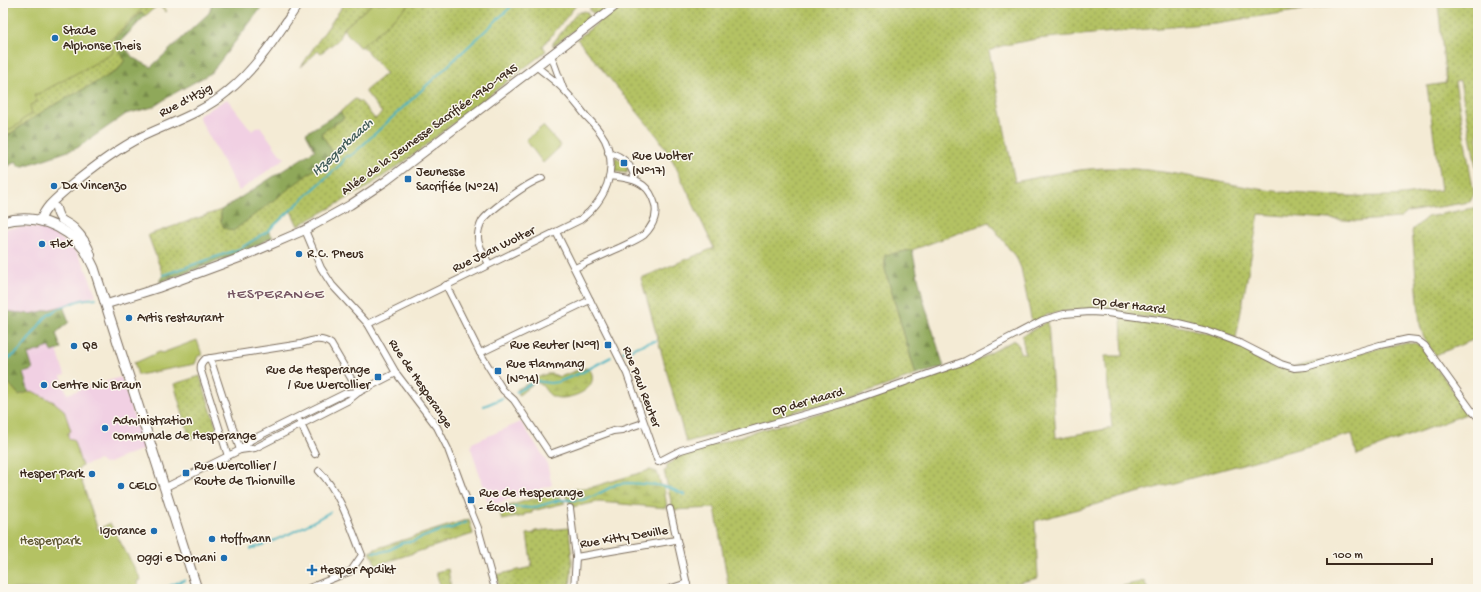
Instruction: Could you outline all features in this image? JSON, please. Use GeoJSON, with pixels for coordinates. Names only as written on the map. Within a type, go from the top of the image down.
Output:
{"type":"FeatureCollection","features":[{"type":"Feature","properties":{"kind":"main road","name":"Rue d'Itzig"},"geometry":{"type":"LineString","coordinates":[[40,221],[50,203],[91,170],[121,149],[140,138],[206,108],[227,93],[245,76],[263,55],[299,3]]}},
{"type":"Feature","properties":{"kind":"main road","name":"Allée de la Jeunesse Sacrifiée 1940-1945"},"geometry":{"type":"LineString","coordinates":[[107,304],[158,288],[242,257],[305,230],[350,205],[386,181],[619,3]]}},
{"type":"Feature","properties":{"kind":"main road"},"geometry":{"type":"LineString","coordinates":[[50,223],[60,195]]}},
{"type":"Feature","properties":{"kind":"main road"},"geometry":{"type":"LineString","coordinates":[[56,208],[60,220],[72,227],[82,237],[89,249],[197,589]]}},
{"type":"Feature","properties":{"kind":"main road"},"geometry":{"type":"LineString","coordinates":[[3,222],[18,219],[50,223],[75,239],[84,250],[94,268]]}},
{"type":"Feature","properties":{"kind":"street","name":"Rue Jean Wolter"},"geometry":{"type":"LineString","coordinates":[[551,54],[564,90]]}},
{"type":"Feature","properties":{"kind":"street","name":"Rue Jean Wolter"},"geometry":{"type":"LineString","coordinates":[[368,324],[580,220],[594,209],[605,193],[610,176],[608,152],[605,140],[598,129],[564,90],[536,66]]}},
{"type":"Feature","properties":{"kind":"street"},"geometry":{"type":"LineString","coordinates":[[608,152],[618,155],[628,163],[634,174],[635,180]]}},
{"type":"Feature","properties":{"kind":"street"},"geometry":{"type":"LineString","coordinates":[[575,268],[644,235],[655,221],[656,208],[651,194],[645,185],[635,180],[610,176]]}},
{"type":"Feature","properties":{"kind":"street"},"geometry":{"type":"LineString","coordinates":[[489,264],[478,239],[479,228],[483,220],[532,181],[542,178]]}},
{"type":"Feature","properties":{"kind":"street","name":"Rue de Hesperange"},"geometry":{"type":"LineString","coordinates":[[305,230],[321,268],[332,285],[368,324],[396,373],[437,427],[448,449],[478,528],[495,589]]}},
{"type":"Feature","properties":{"kind":"street","name":"Rue Paul Reuter"},"geometry":{"type":"LineString","coordinates":[[556,232],[627,374],[658,462]]}},
{"type":"Feature","properties":{"kind":"street"},"geometry":{"type":"LineString","coordinates":[[446,285],[480,353],[503,390],[514,400],[550,454],[613,431],[622,430],[643,423]]}},
{"type":"Feature","properties":{"kind":"street"},"geometry":{"type":"LineString","coordinates":[[480,353],[590,300]]}},
{"type":"Feature","properties":{"kind":"street","name":"Op der Haard"},"geometry":{"type":"LineString","coordinates":[[658,462],[681,450],[848,402],[965,361],[1043,320],[1077,312],[1122,315],[1166,322],[1207,331],[1242,344],[1280,364],[1294,368],[1306,367],[1380,345],[1408,339],[1417,340],[1425,346],[1472,411],[1478,417]]}},
{"type":"Feature","properties":{"kind":"street"},"geometry":{"type":"LineString","coordinates":[[228,456],[201,371],[200,366],[205,359],[324,339],[331,344],[358,392]]}},
{"type":"Feature","properties":{"kind":"street"},"geometry":{"type":"LineString","coordinates":[[210,358],[240,450]]}},
{"type":"Feature","properties":{"kind":"street"},"geometry":{"type":"LineString","coordinates":[[240,450],[254,448],[301,425],[349,400],[358,392],[396,373]]}},
{"type":"Feature","properties":{"kind":"street"},"geometry":{"type":"LineString","coordinates":[[164,488],[240,450],[251,440],[346,393],[358,392]]}},
{"type":"Feature","properties":{"kind":"street"},"geometry":{"type":"LineString","coordinates":[[298,417],[315,454]]}},
{"type":"Feature","properties":{"kind":"street"},"geometry":{"type":"LineString","coordinates":[[307,589],[351,571],[362,555],[348,520],[328,480],[319,471]]}},
{"type":"Feature","properties":{"kind":"street","name":"Rue Kitty Deville"},"geometry":{"type":"LineString","coordinates":[[570,508],[576,557],[574,589]]}},
{"type":"Feature","properties":{"kind":"street","name":"Rue Kitty Deville"},"geometry":{"type":"LineString","coordinates":[[668,589],[688,586],[670,510]]}},
{"type":"Feature","properties":{"kind":"street","name":"Rue Kitty Deville"},"geometry":{"type":"LineString","coordinates":[[576,557],[676,540]]}},
{"type":"Feature","properties":{"kind":"shaded area"},"geometry":{"type":"Polygon","coordinates":[[[227,99],[252,131],[260,126],[279,153],[285,158],[239,191],[198,116],[227,99]]]}},
{"type":"Feature","properties":{"kind":"shaded area"},"geometry":{"type":"Polygon","coordinates":[[[27,226],[48,230],[67,243],[76,252],[84,264],[96,295],[63,306],[31,314],[3,311],[3,229],[27,226]]]}},
{"type":"Feature","properties":{"kind":"shaded area"},"geometry":{"type":"Polygon","coordinates":[[[50,347],[52,352],[57,350],[65,375],[61,376],[67,394],[121,377],[144,449],[109,463],[104,464],[99,460],[82,466],[73,440],[68,437],[68,433],[71,431],[64,410],[54,402],[32,391],[29,392],[23,373],[33,370],[28,354],[50,347]]]}},
{"type":"Feature","properties":{"kind":"shaded area"},"geometry":{"type":"Polygon","coordinates":[[[521,422],[546,460],[552,485],[489,506],[471,448],[472,443],[521,422]]]}},
{"type":"Feature","properties":{"kind":"green space"},"geometry":{"type":"Polygon","coordinates":[[[3,3],[148,3],[109,41],[113,51],[112,54],[34,95],[37,102],[30,105],[32,114],[22,120],[21,123],[3,133],[3,3]]]}},
{"type":"Feature","properties":{"kind":"green space"},"geometry":{"type":"Polygon","coordinates":[[[92,3],[159,3],[167,11],[166,12],[158,5],[145,16],[141,12],[114,39],[125,60],[117,71],[24,124],[3,139],[3,133],[21,123],[3,60],[112,51],[92,3]]]}},
{"type":"Feature","properties":{"kind":"green space"},"geometry":{"type":"Polygon","coordinates":[[[212,3],[265,3],[211,73],[153,107],[126,114],[77,148],[24,166],[18,166],[16,161],[3,170],[3,139],[45,110],[117,71],[125,60],[113,40],[142,12],[145,16],[121,41],[133,58],[151,67],[209,13],[212,3]]]}},
{"type":"Feature","properties":{"kind":"green space"},"geometry":{"type":"Polygon","coordinates":[[[343,3],[373,3],[343,29],[338,40],[321,53],[318,51],[301,67],[340,10],[343,3]]]}},
{"type":"Feature","properties":{"kind":"green space"},"geometry":{"type":"Polygon","coordinates":[[[373,3],[411,3],[360,48],[343,29],[373,3]]]}},
{"type":"Feature","properties":{"kind":"green space"},"geometry":{"type":"Polygon","coordinates":[[[411,3],[578,3],[543,46],[546,51],[404,162],[366,188],[298,226],[291,211],[268,231],[239,249],[163,275],[148,235],[221,210],[221,221],[332,151],[321,133],[344,118],[340,112],[355,99],[361,102],[375,119],[382,113],[365,91],[386,73],[362,46],[411,3]]]}},
{"type":"Feature","properties":{"kind":"green space"},"geometry":{"type":"Polygon","coordinates":[[[590,3],[1350,3],[1215,23],[1036,39],[1001,46],[989,51],[1015,182],[1082,170],[1125,168],[1166,172],[1281,192],[1369,196],[1398,195],[1441,190],[1427,86],[1446,83],[1438,3],[1478,3],[1478,177],[1460,81],[1455,82],[1474,194],[1470,202],[1408,212],[1401,218],[1357,221],[1259,214],[1236,338],[1205,327],[1157,318],[1069,311],[1049,314],[1032,323],[1021,268],[1017,259],[989,222],[912,250],[885,255],[885,269],[916,375],[857,396],[792,412],[790,415],[686,442],[641,278],[714,248],[674,163],[658,137],[577,39],[599,22],[595,14],[590,11],[590,3]]]}},
{"type":"Feature","properties":{"kind":"green space"},"geometry":{"type":"Polygon","coordinates":[[[585,11],[588,13],[590,19],[553,46],[553,43],[577,13],[585,11]]]}},
{"type":"Feature","properties":{"kind":"green space"},"geometry":{"type":"Polygon","coordinates":[[[340,112],[344,118],[321,133],[332,151],[328,159],[233,231],[224,228],[221,221],[221,210],[315,150],[306,133],[340,112]]]}},
{"type":"Feature","properties":{"kind":"green space"},"geometry":{"type":"Polygon","coordinates":[[[543,126],[561,146],[543,163],[526,140],[543,126]]]}},
{"type":"Feature","properties":{"kind":"green space"},"geometry":{"type":"Polygon","coordinates":[[[616,157],[623,162],[628,169],[627,173],[618,172],[615,169],[616,157]]]}},
{"type":"Feature","properties":{"kind":"green space"},"geometry":{"type":"Polygon","coordinates":[[[1478,207],[1478,338],[1435,355],[1424,338],[1420,325],[1412,230],[1427,217],[1478,207]]]}},
{"type":"Feature","properties":{"kind":"green space"},"geometry":{"type":"Polygon","coordinates":[[[268,231],[273,237],[241,253],[160,282],[163,275],[239,249],[268,231]]]}},
{"type":"Feature","properties":{"kind":"green space"},"geometry":{"type":"Polygon","coordinates":[[[912,250],[923,299],[944,367],[916,375],[885,269],[885,255],[912,250]]]}},
{"type":"Feature","properties":{"kind":"green space"},"geometry":{"type":"Polygon","coordinates":[[[63,306],[69,322],[56,333],[61,349],[52,352],[50,347],[28,354],[33,370],[23,373],[29,392],[19,395],[3,377],[3,311],[31,314],[63,306]]]}},
{"type":"Feature","properties":{"kind":"green space"},"geometry":{"type":"Polygon","coordinates":[[[1121,317],[1184,327],[1214,335],[1243,346],[1288,368],[1407,342],[1418,344],[1469,413],[1357,455],[1352,434],[1035,521],[1038,578],[1017,583],[1009,589],[729,589],[715,508],[673,510],[664,471],[667,470],[667,465],[685,453],[843,406],[872,399],[970,364],[1014,340],[1019,346],[1020,353],[1025,353],[1022,336],[1048,321],[1056,438],[1112,428],[1105,356],[1123,356],[1121,317]]]}},
{"type":"Feature","properties":{"kind":"green space"},"geometry":{"type":"Polygon","coordinates":[[[197,340],[202,355],[198,356],[195,364],[138,375],[134,362],[197,340]]]}},
{"type":"Feature","properties":{"kind":"green space"},"geometry":{"type":"Polygon","coordinates":[[[586,368],[592,374],[591,384],[587,389],[577,395],[566,398],[551,396],[542,385],[535,382],[519,395],[517,389],[543,375],[552,374],[560,377],[586,368]]]}},
{"type":"Feature","properties":{"kind":"green space"},"geometry":{"type":"Polygon","coordinates":[[[200,376],[217,429],[190,439],[174,384],[200,376]]]}},
{"type":"Feature","properties":{"kind":"green space","name":"Hesperpark"},"geometry":{"type":"Polygon","coordinates":[[[3,377],[19,395],[32,391],[54,402],[64,410],[71,431],[68,433],[68,437],[73,439],[82,466],[78,470],[98,530],[110,523],[141,580],[137,581],[139,589],[3,589],[3,377]]]}},
{"type":"Feature","properties":{"kind":"green space"},"geometry":{"type":"Polygon","coordinates":[[[650,470],[657,472],[661,485],[664,486],[667,508],[599,502],[572,507],[566,496],[565,490],[592,487],[650,470]]]}},
{"type":"Feature","properties":{"kind":"green space"},"geometry":{"type":"Polygon","coordinates":[[[555,492],[565,503],[532,511],[532,513],[524,514],[524,516],[502,520],[499,509],[555,492]]]}},
{"type":"Feature","properties":{"kind":"green space"},"geometry":{"type":"Polygon","coordinates":[[[469,519],[473,534],[376,565],[370,552],[375,549],[469,519]]]}},
{"type":"Feature","properties":{"kind":"green space"},"geometry":{"type":"Polygon","coordinates":[[[569,528],[572,560],[570,589],[500,589],[496,575],[532,567],[527,534],[535,533],[535,531],[569,528]]]}},
{"type":"Feature","properties":{"kind":"green space"},"geometry":{"type":"Polygon","coordinates":[[[448,569],[451,589],[441,589],[436,572],[448,569]]]}},
{"type":"Feature","properties":{"kind":"green space"},"geometry":{"type":"Polygon","coordinates":[[[1144,581],[1148,589],[1110,589],[1144,581]]]}},
{"type":"Feature","properties":{"kind":"waterway","name":"Itzegerbaach"},"geometry":{"type":"LineString","coordinates":[[163,275],[239,249],[268,231],[342,163],[345,157],[352,155],[515,3]]}},
{"type":"Feature","properties":{"kind":"waterway","name":"Itzegerbaach"},"geometry":{"type":"LineString","coordinates":[[3,360],[15,354],[50,314],[60,308],[77,302],[96,298]]}},
{"type":"Feature","properties":{"kind":"waterway"},"geometry":{"type":"LineString","coordinates":[[623,352],[656,341]]}},
{"type":"Feature","properties":{"kind":"waterway"},"geometry":{"type":"LineString","coordinates":[[516,392],[536,381],[550,383],[558,382],[583,372],[611,357]]}},
{"type":"Feature","properties":{"kind":"waterway"},"geometry":{"type":"LineString","coordinates":[[484,406],[503,398]]}},
{"type":"Feature","properties":{"kind":"waterway"},"geometry":{"type":"LineString","coordinates":[[501,510],[518,507],[532,508],[559,500],[582,500],[594,496],[617,484],[629,483],[657,485],[670,488],[685,495]]}},
{"type":"Feature","properties":{"kind":"waterway"},"geometry":{"type":"LineString","coordinates":[[251,549],[292,533],[330,512]]}},
{"type":"Feature","properties":{"kind":"waterway"},"geometry":{"type":"LineString","coordinates":[[373,552],[389,550],[402,543],[413,541],[467,522]]}},
{"type":"Feature","properties":{"kind":"waterway"},"geometry":{"type":"LineString","coordinates":[[163,589],[184,580]]}},
{"type":"Feature","properties":{"kind":"place","name":"Stade Alphonse Theis"},"geometry":{"type":"Point","coordinates":[55,38]}},
{"type":"Feature","properties":{"kind":"place","name":"Rue Wolter (N°17)"},"geometry":{"type":"Point","coordinates":[624,163]}},
{"type":"Feature","properties":{"kind":"place","name":"Jeunesse Sacrifiée (N°24)"},"geometry":{"type":"Point","coordinates":[408,179]}},
{"type":"Feature","properties":{"kind":"place","name":"Da Vincenzo"},"geometry":{"type":"Point","coordinates":[54,186]}},
{"type":"Feature","properties":{"kind":"place","name":"Flex"},"geometry":{"type":"Point","coordinates":[42,244]}},
{"type":"Feature","properties":{"kind":"place","name":"R.C. Pneus"},"geometry":{"type":"Point","coordinates":[299,254]}},
{"type":"Feature","properties":{"kind":"place","name":"Artis restaurant"},"geometry":{"type":"Point","coordinates":[129,318]}},
{"type":"Feature","properties":{"kind":"place","name":"Rue Reuter (N°9)"},"geometry":{"type":"Point","coordinates":[608,345]}},
{"type":"Feature","properties":{"kind":"place","name":"Q8"},"geometry":{"type":"Point","coordinates":[74,346]}},
{"type":"Feature","properties":{"kind":"place","name":"Rue Flammang (N°14)"},"geometry":{"type":"Point","coordinates":[498,371]}},
{"type":"Feature","properties":{"kind":"place","name":"Rue de Hesperange / Rue Wercollier"},"geometry":{"type":"Point","coordinates":[378,377]}},
{"type":"Feature","properties":{"kind":"place","name":"Centre Nic Braun"},"geometry":{"type":"Point","coordinates":[44,385]}},
{"type":"Feature","properties":{"kind":"place","name":"Administration communale de Hesperange"},"geometry":{"type":"Point","coordinates":[105,428]}},
{"type":"Feature","properties":{"kind":"place","name":"Rue Wercollier / Route de Thionville"},"geometry":{"type":"Point","coordinates":[186,473]}},
{"type":"Feature","properties":{"kind":"place","name":"Hesper Park"},"geometry":{"type":"Point","coordinates":[92,474]}},
{"type":"Feature","properties":{"kind":"place","name":"CELO"},"geometry":{"type":"Point","coordinates":[121,486]}},
{"type":"Feature","properties":{"kind":"place","name":"Rue de Hesperange - École"},"geometry":{"type":"Point","coordinates":[471,500]}},
{"type":"Feature","properties":{"kind":"place","name":"Igorance"},"geometry":{"type":"Point","coordinates":[154,531]}},
{"type":"Feature","properties":{"kind":"place","name":"Hoffmann"},"geometry":{"type":"Point","coordinates":[212,539]}},
{"type":"Feature","properties":{"kind":"place","name":"Oggi e Domani"},"geometry":{"type":"Point","coordinates":[224,558]}},
{"type":"Feature","properties":{"kind":"place","name":"Hesper Apdikt"},"geometry":{"type":"Point","coordinates":[312,570]}},
{"type":"Feature","properties":{"kind":"district","name":"HESPERANGE"},"geometry":{"type":"Point","coordinates":[276,295]}}]}
